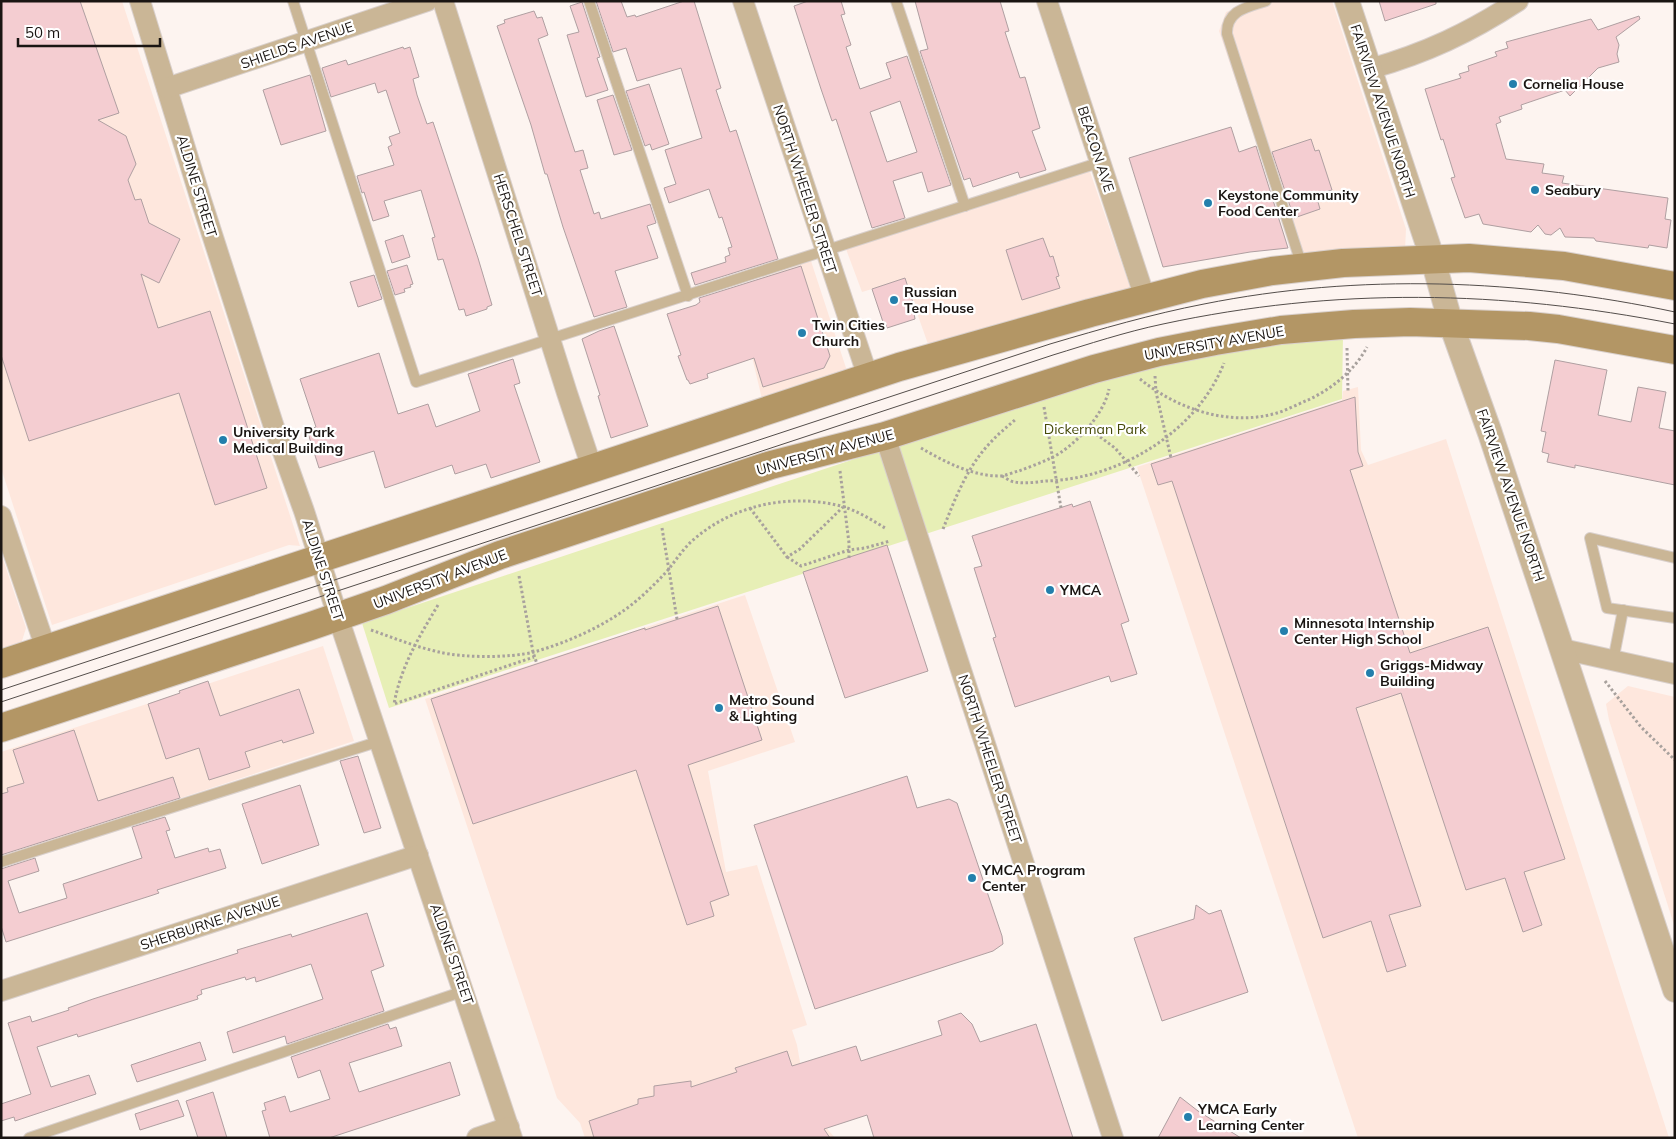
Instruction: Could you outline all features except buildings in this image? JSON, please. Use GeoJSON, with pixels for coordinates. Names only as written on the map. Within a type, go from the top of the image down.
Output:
{"type":"FeatureCollection","features":[{"type":"Feature","properties":{"kind":"main road"},"geometry":{"type":"LineString","coordinates":[[1,664],[868,377],[960,349],[1145,298],[1240,276],[1302,267],[1361,262],[1469,258],[1564,266],[1675,286]]}},
{"type":"Feature","properties":{"kind":"main road","name":"UNIVERSITY AVENUE"},"geometry":{"type":"LineString","coordinates":[[1,728],[338,617],[500,555],[771,465],[885,436],[1094,370],[1159,352],[1206,342],[1281,330],[1410,322],[1529,326],[1558,329],[1675,350]]}},
{"type":"Feature","properties":{"kind":"street","name":"ALDINE STREET"},"geometry":{"type":"LineString","coordinates":[[140,1],[230,288],[510,1133]]}},
{"type":"Feature","properties":{"kind":"street","name":"SHIELDS AVENUE"},"geometry":{"type":"LineString","coordinates":[[167,88],[427,1]]}},
{"type":"Feature","properties":{"kind":"street","name":"HERSCHEL STREET"},"geometry":{"type":"LineString","coordinates":[[443,1],[592,468]]}},
{"type":"Feature","properties":{"kind":"street","name":"NORTH WHEELER STREET"},"geometry":{"type":"LineString","coordinates":[[744,1],[825,252],[868,377]]}},
{"type":"Feature","properties":{"kind":"street","name":"BEACON AVE"},"geometry":{"type":"LineString","coordinates":[[1048,1],[1145,298]]}},
{"type":"Feature","properties":{"kind":"street","name":"FAIRVIEW AVENUE NORTH"},"geometry":{"type":"LineString","coordinates":[[1347,1],[1432,260],[1451,324],[1490,432],[1675,990]]}},
{"type":"Feature","properties":{"kind":"street"},"geometry":{"type":"LineString","coordinates":[[1370,69],[1446,43],[1485,23],[1518,1]]}},
{"type":"Feature","properties":{"kind":"street","name":"NORTH WHEELER STREET"},"geometry":{"type":"LineString","coordinates":[[885,436],[1113,1138]]}},
{"type":"Feature","properties":{"kind":"street"},"geometry":{"type":"LineString","coordinates":[[1,516],[46,649]]}},
{"type":"Feature","properties":{"kind":"street"},"geometry":{"type":"LineString","coordinates":[[1562,649],[1675,674]]}},
{"type":"Feature","properties":{"kind":"street","name":"SHERBURNE AVENUE"},"geometry":{"type":"LineString","coordinates":[[1,990],[418,855]]}},
{"type":"Feature","properties":{"kind":"street"},"geometry":{"type":"LineString","coordinates":[[477,1138],[510,1133]]}},
{"type":"Feature","properties":{"kind":"lane"},"geometry":{"type":"LineString","coordinates":[[293,1],[416,382],[1101,162]]}},
{"type":"Feature","properties":{"kind":"lane"},"geometry":{"type":"LineString","coordinates":[[589,1],[688,296]]}},
{"type":"Feature","properties":{"kind":"lane"},"geometry":{"type":"LineString","coordinates":[[896,1],[965,206]]}},
{"type":"Feature","properties":{"kind":"lane"},"geometry":{"type":"LineString","coordinates":[[1266,1],[1234,14],[1226,26],[1227,34],[1302,267]]}},
{"type":"Feature","properties":{"kind":"lane"},"geometry":{"type":"LineString","coordinates":[[1675,558],[1590,538],[1607,608],[1675,618]]}},
{"type":"Feature","properties":{"kind":"lane"},"geometry":{"type":"LineString","coordinates":[[1614,661],[1623,610]]}},
{"type":"Feature","properties":{"kind":"lane"},"geometry":{"type":"LineString","coordinates":[[1,862],[380,741]]}},
{"type":"Feature","properties":{"kind":"lane"},"geometry":{"type":"LineString","coordinates":[[29,1138],[464,991]]}},
{"type":"Feature","properties":{"kind":"path"},"geometry":{"type":"LineString","coordinates":[[1346,344],[1348,391]]}},
{"type":"Feature","properties":{"kind":"path"},"geometry":{"type":"LineString","coordinates":[[1138,377],[1156,392],[1194,411],[1235,417],[1276,413],[1321,394],[1336,383],[1362,356],[1368,344]]}},
{"type":"Feature","properties":{"kind":"path"},"geometry":{"type":"LineString","coordinates":[[916,446],[969,471],[1002,476],[1014,482],[1057,481],[1081,478],[1141,455],[1166,437],[1194,411],[1209,392],[1220,374],[1226,358]]}},
{"type":"Feature","properties":{"kind":"path"},"geometry":{"type":"LineString","coordinates":[[1154,373],[1156,392],[1171,458]]}},
{"type":"Feature","properties":{"kind":"path"},"geometry":{"type":"LineString","coordinates":[[1002,476],[1052,458],[1071,444],[1088,428],[1099,411],[1110,386]]}},
{"type":"Feature","properties":{"kind":"path"},"geometry":{"type":"LineString","coordinates":[[1044,404],[1061,508]]}},
{"type":"Feature","properties":{"kind":"path"},"geometry":{"type":"LineString","coordinates":[[943,529],[955,497],[969,471],[989,444],[1018,417]]}},
{"type":"Feature","properties":{"kind":"path"},"geometry":{"type":"LineString","coordinates":[[1088,428],[1115,448],[1139,476]]}},
{"type":"Feature","properties":{"kind":"path"},"geometry":{"type":"LineString","coordinates":[[839,467],[849,558]]}},
{"type":"Feature","properties":{"kind":"path"},"geometry":{"type":"LineString","coordinates":[[365,628],[414,646],[442,653],[496,656],[532,652],[574,638],[616,615],[650,589],[690,542],[721,520],[750,508],[790,500],[843,506],[885,528]]}},
{"type":"Feature","properties":{"kind":"path"},"geometry":{"type":"LineString","coordinates":[[787,557],[800,549],[843,506]]}},
{"type":"Feature","properties":{"kind":"path"},"geometry":{"type":"LineString","coordinates":[[750,508],[787,557],[801,566],[849,550],[890,541]]}},
{"type":"Feature","properties":{"kind":"path"},"geometry":{"type":"LineString","coordinates":[[662,528],[677,620]]}},
{"type":"Feature","properties":{"kind":"path"},"geometry":{"type":"LineString","coordinates":[[519,576],[532,652],[537,664]]}},
{"type":"Feature","properties":{"kind":"path"},"geometry":{"type":"LineString","coordinates":[[439,603],[414,646],[398,684],[394,704],[534,658]]}},
{"type":"Feature","properties":{"kind":"path"},"geometry":{"type":"LineString","coordinates":[[1605,681],[1641,727],[1675,760]]}},
{"type":"Feature","properties":{"kind":"shaded area"},"geometry":{"type":"Polygon","coordinates":[[[1,1],[122,1],[300,546],[289,545],[52,625],[1,468],[1,1]]]}},
{"type":"Feature","properties":{"kind":"shaded area"},"geometry":{"type":"Polygon","coordinates":[[[1253,1],[1332,1],[1406,229],[1405,250],[1294,255],[1219,31],[1226,12],[1253,1]]]}},
{"type":"Feature","properties":{"kind":"shaded area"},"geometry":{"type":"Polygon","coordinates":[[[1089,169],[1132,293],[928,344],[905,279],[862,292],[846,249],[1089,169]]]}},
{"type":"Feature","properties":{"kind":"shaded area"},"geometry":{"type":"Polygon","coordinates":[[[811,261],[847,371],[762,399],[752,357],[728,289],[811,261]]]}},
{"type":"Feature","properties":{"kind":"shaded area"},"geometry":{"type":"Polygon","coordinates":[[[1358,387],[1361,450],[1368,465],[1446,439],[1669,1138],[1358,1138],[1137,467],[1342,400],[1343,391],[1358,387]]]}},
{"type":"Feature","properties":{"kind":"shaded area"},"geometry":{"type":"Polygon","coordinates":[[[1,553],[26,628],[21,644],[1,651],[1,553]]]}},
{"type":"Feature","properties":{"kind":"shaded area"},"geometry":{"type":"Polygon","coordinates":[[[745,595],[795,742],[708,771],[726,872],[757,865],[807,1025],[792,1030],[800,1062],[819,1119],[835,1138],[585,1138],[580,1123],[557,1098],[425,699],[745,595]]]}},
{"type":"Feature","properties":{"kind":"shaded area"},"geometry":{"type":"Polygon","coordinates":[[[323,646],[354,741],[1,857],[1,752],[323,646]]]}},
{"type":"Feature","properties":{"kind":"shaded area"},"geometry":{"type":"Polygon","coordinates":[[[1628,686],[1675,697],[1675,928],[1609,720],[1606,704],[1628,686]]]}},
{"type":"Feature","properties":{"kind":"green space","name":"Dickerman Park"},"geometry":{"type":"Polygon","coordinates":[[[1343,336],[1342,399],[389,708],[362,623],[1086,382],[1239,346],[1343,336]]]}},
{"type":"Feature","properties":{"kind":"tram line"},"geometry":{"type":"LineString","coordinates":[[1,690],[1050,344],[1185,308],[1262,294],[1321,288],[1381,284],[1440,284],[1558,292],[1675,312]]}},
{"type":"Feature","properties":{"kind":"tram line"},"geometry":{"type":"LineString","coordinates":[[1,702],[1053,355],[1149,327],[1227,312],[1291,304],[1419,297],[1546,304],[1675,324]]}},
{"type":"Feature","properties":{"kind":"place","name":"Cornelia House"},"geometry":{"type":"Point","coordinates":[1513,84]}},
{"type":"Feature","properties":{"kind":"place","name":"Seabury"},"geometry":{"type":"Point","coordinates":[1535,190]}},
{"type":"Feature","properties":{"kind":"place","name":"Keystone Community Food Center"},"geometry":{"type":"Point","coordinates":[1208,203]}},
{"type":"Feature","properties":{"kind":"place","name":"Russian Tea House"},"geometry":{"type":"Point","coordinates":[894,300]}},
{"type":"Feature","properties":{"kind":"place","name":"Twin Cities Church"},"geometry":{"type":"Point","coordinates":[802,333]}},
{"type":"Feature","properties":{"kind":"place","name":"University Park Medical Building"},"geometry":{"type":"Point","coordinates":[223,440]}},
{"type":"Feature","properties":{"kind":"place","name":"YMCA"},"geometry":{"type":"Point","coordinates":[1050,590]}},
{"type":"Feature","properties":{"kind":"place","name":"Minnesota Internship Center High School"},"geometry":{"type":"Point","coordinates":[1284,631]}},
{"type":"Feature","properties":{"kind":"place","name":"Griggs-Midway Building"},"geometry":{"type":"Point","coordinates":[1370,673]}},
{"type":"Feature","properties":{"kind":"place","name":"Metro Sound & Lighting"},"geometry":{"type":"Point","coordinates":[719,708]}},
{"type":"Feature","properties":{"kind":"place","name":"YMCA Program Center"},"geometry":{"type":"Point","coordinates":[972,878]}},
{"type":"Feature","properties":{"kind":"place","name":"YMCA Early Learning Center"},"geometry":{"type":"Point","coordinates":[1188,1117]}}]}
